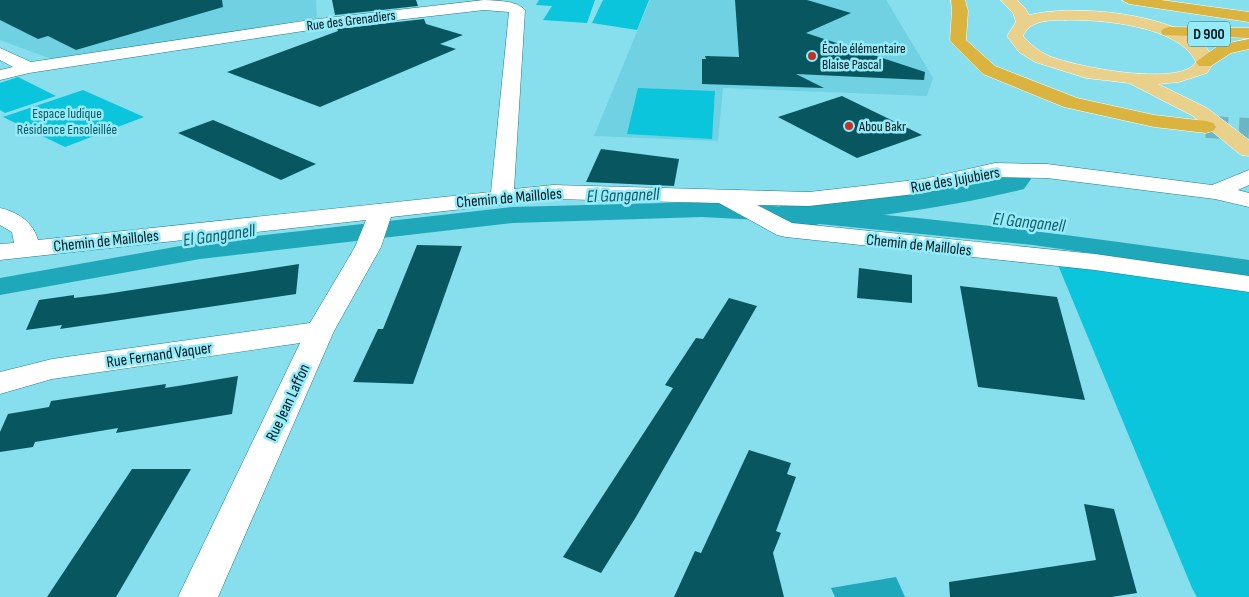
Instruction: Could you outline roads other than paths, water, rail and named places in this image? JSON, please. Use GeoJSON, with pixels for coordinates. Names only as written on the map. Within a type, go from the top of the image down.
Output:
{"type":"FeatureCollection","features":[{"type":"Feature","properties":{"kind":"highway"},"geometry":{"type":"LineString","coordinates":[[958,0],[960,11],[958,41],[989,70],[1070,103],[1154,121],[1207,117]]}},
{"type":"Feature","properties":{"kind":"highway"},"geometry":{"type":"LineString","coordinates":[[1129,0],[1232,15]]}},
{"type":"Feature","properties":{"kind":"highway","name":"D 900"},"geometry":{"type":"LineString","coordinates":[[1169,32],[1249,34]]}},
{"type":"Feature","properties":{"kind":"highway","name":"D 900"},"geometry":{"type":"LineString","coordinates":[[1205,62],[1225,49],[1249,44]]}},
{"type":"Feature","properties":{"kind":"main road"},"geometry":{"type":"LineString","coordinates":[[1008,0],[1020,11],[1024,23]]}},
{"type":"Feature","properties":{"kind":"main road"},"geometry":{"type":"LineString","coordinates":[[1042,3],[1109,18],[1169,32],[1200,50],[1205,62],[1201,69],[1189,74],[1163,79],[1131,79],[1080,71],[1039,57],[1017,41],[1016,31],[1024,23],[1058,16],[1109,18]]}},
{"type":"Feature","properties":{"kind":"main road"},"geometry":{"type":"LineString","coordinates":[[1189,74],[1207,117],[1249,150]]}},
{"type":"Feature","properties":{"kind":"main road"},"geometry":{"type":"LineString","coordinates":[[1131,79],[1249,138]]}},
{"type":"Feature","properties":{"kind":"street","name":"Rue des Grenadiers"},"geometry":{"type":"LineString","coordinates":[[0,74],[310,25],[484,5],[507,6],[517,10],[517,12],[502,196]]}},
{"type":"Feature","properties":{"kind":"street"},"geometry":{"type":"LineString","coordinates":[[1232,15],[1249,16]]}},
{"type":"Feature","properties":{"kind":"street"},"geometry":{"type":"LineString","coordinates":[[0,53],[30,68]]}},
{"type":"Feature","properties":{"kind":"street","name":"Rue des Jujubiers"},"geometry":{"type":"LineString","coordinates":[[728,199],[809,199],[924,186],[995,170],[1047,171],[1215,192],[1249,200]]}},
{"type":"Feature","properties":{"kind":"street"},"geometry":{"type":"LineString","coordinates":[[1215,192],[1249,177]]}},
{"type":"Feature","properties":{"kind":"street","name":"Chemin de Mailloles"},"geometry":{"type":"LineString","coordinates":[[0,252],[375,226],[502,196],[553,192],[728,199],[769,223],[786,230],[1095,262],[1249,284]]}},
{"type":"Feature","properties":{"kind":"street"},"geometry":{"type":"LineString","coordinates":[[0,215],[23,229],[28,249]]}},
{"type":"Feature","properties":{"kind":"street","name":"Rue Jean Laffon"},"geometry":{"type":"LineString","coordinates":[[198,597],[320,331],[375,226]]}},
{"type":"Feature","properties":{"kind":"street","name":"Rue Fernand Vaquer"},"geometry":{"type":"LineString","coordinates":[[0,383],[11,378],[52,369],[320,331]]}},
{"type":"Feature","properties":{"kind":"waterway"},"geometry":{"type":"LineString","coordinates":[[799,216],[816,209],[869,203],[1007,179]]}},
{"type":"Feature","properties":{"kind":"tunnel"},"geometry":{"type":"LineString","coordinates":[[1206,127],[1249,129]]}},
{"type":"Feature","properties":{"kind":"place","name":"École élémentaire Blaise Pascal"},"geometry":{"type":"Point","coordinates":[812,56]}},
{"type":"Feature","properties":{"kind":"place","name":"Abou Bakr"},"geometry":{"type":"Point","coordinates":[849,126]}},
{"type":"Feature","properties":{"kind":"park label","name":"Espace ludique Résidence Ensoleillée"},"geometry":{"type":"Point","coordinates":[67,122]}},
{"type":"Feature","properties":{"kind":"water label","name":"El Ganganell"},"geometry":{"type":"Point","coordinates":[623,195]}},
{"type":"Feature","properties":{"kind":"water label","name":"El Ganganell"},"geometry":{"type":"Point","coordinates":[1029,222]}},
{"type":"Feature","properties":{"kind":"water label","name":"El Ganganell"},"geometry":{"type":"Point","coordinates":[219,235]}}]}
